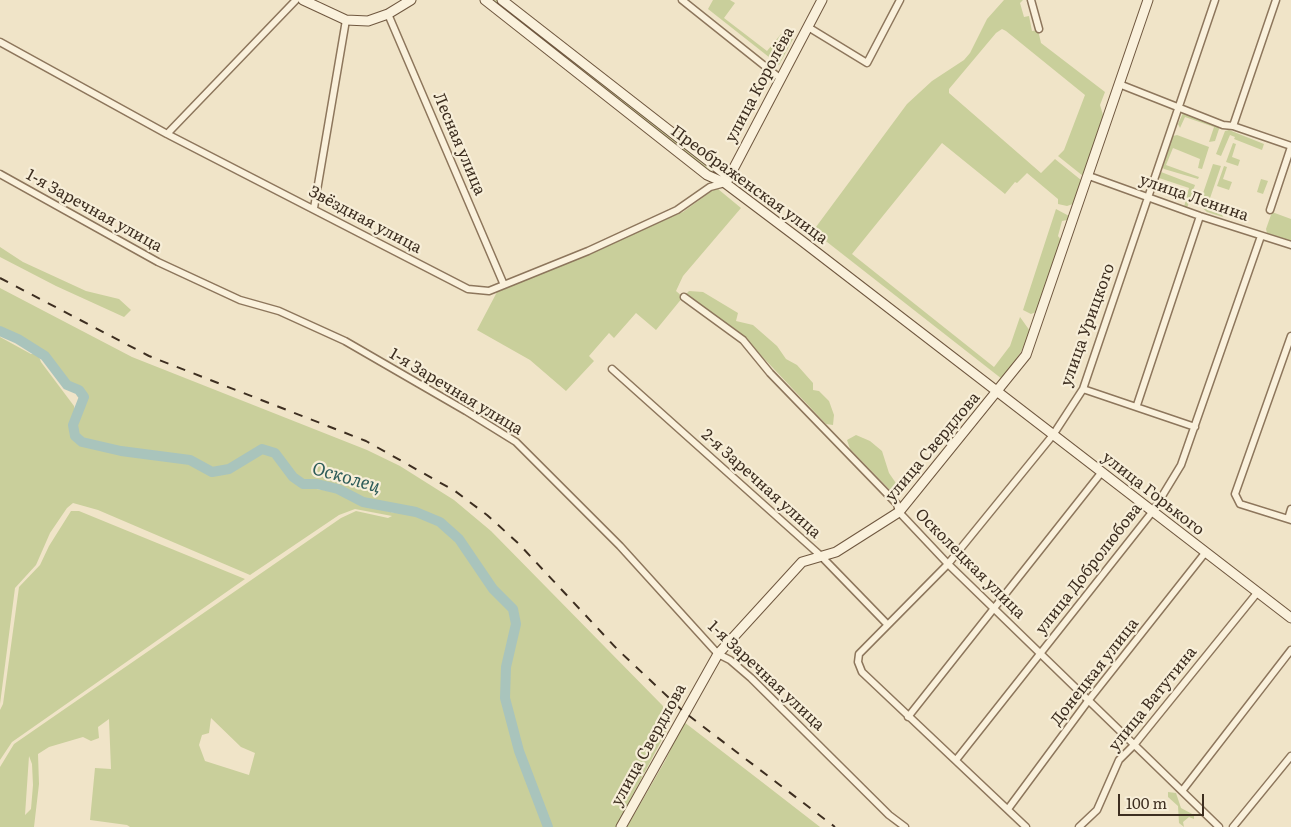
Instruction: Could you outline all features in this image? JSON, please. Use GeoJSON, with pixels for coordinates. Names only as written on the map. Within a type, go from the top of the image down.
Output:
{"type":"FeatureCollection","features":[{"type":"Feature","properties":{"kind":"main road"},"geometry":{"type":"LineString","coordinates":[[303,0],[346,20],[368,21],[388,14],[411,0]]}},
{"type":"Feature","properties":{"kind":"main road","name":"Преображенская улица"},"geometry":{"type":"LineString","coordinates":[[485,0],[707,175],[727,180]]}},
{"type":"Feature","properties":{"kind":"main road","name":"Преображенская улица"},"geometry":{"type":"LineString","coordinates":[[502,0],[997,393]]}},
{"type":"Feature","properties":{"kind":"main road","name":"улица Королёва"},"geometry":{"type":"LineString","coordinates":[[727,180],[822,0]]}},
{"type":"Feature","properties":{"kind":"main road","name":"улица Свердлова"},"geometry":{"type":"LineString","coordinates":[[621,827],[718,654],[802,562],[836,552],[899,512],[1026,355],[1148,0]]}},
{"type":"Feature","properties":{"kind":"main road","name":"улица Горького"},"geometry":{"type":"LineString","coordinates":[[997,393],[1291,618]]}},
{"type":"Feature","properties":{"kind":"street"},"geometry":{"type":"LineString","coordinates":[[168,134],[296,0]]}},
{"type":"Feature","properties":{"kind":"street"},"geometry":{"type":"LineString","coordinates":[[682,0],[781,79]]}},
{"type":"Feature","properties":{"kind":"street","name":"улица Королёва"},"geometry":{"type":"LineString","coordinates":[[808,27],[867,63],[900,0]]}},
{"type":"Feature","properties":{"kind":"street"},"geometry":{"type":"LineString","coordinates":[[1031,0],[1039,29]]}},
{"type":"Feature","properties":{"kind":"street","name":"улица Урицкого"},"geometry":{"type":"LineString","coordinates":[[908,717],[862,672],[858,662],[859,654],[948,564],[1053,435],[1083,389],[1216,0]]}},
{"type":"Feature","properties":{"kind":"street"},"geometry":{"type":"LineString","coordinates":[[1233,126],[1276,0]]}},
{"type":"Feature","properties":{"kind":"street","name":"Лесная улица"},"geometry":{"type":"LineString","coordinates":[[388,14],[504,285]]}},
{"type":"Feature","properties":{"kind":"street"},"geometry":{"type":"LineString","coordinates":[[314,208],[346,20]]}},
{"type":"Feature","properties":{"kind":"street","name":"Звёздная улица"},"geometry":{"type":"LineString","coordinates":[[0,42],[168,134],[468,289],[489,291],[588,251],[677,210],[710,186],[727,180]]}},
{"type":"Feature","properties":{"kind":"street"},"geometry":{"type":"LineString","coordinates":[[1119,84],[1223,125],[1233,126],[1291,147],[1270,210]]}},
{"type":"Feature","properties":{"kind":"street","name":"1-я Заречная улица"},"geometry":{"type":"LineString","coordinates":[[0,174],[158,262],[240,300],[279,311],[345,341],[466,410],[516,442],[620,546],[718,654],[730,660],[751,678],[889,815],[904,827]]}},
{"type":"Feature","properties":{"kind":"street","name":"улица Ленина"},"geometry":{"type":"LineString","coordinates":[[1089,176],[1147,198],[1291,245]]}},
{"type":"Feature","properties":{"kind":"street"},"geometry":{"type":"LineString","coordinates":[[1137,405],[1200,216]]}},
{"type":"Feature","properties":{"kind":"street","name":"улица Добролюбова"},"geometry":{"type":"LineString","coordinates":[[956,760],[1153,512],[1181,465],[1196,427],[1261,236]]}},
{"type":"Feature","properties":{"kind":"street","name":"Осколецкая улица"},"geometry":{"type":"LineString","coordinates":[[684,297],[743,340],[770,373],[897,504],[899,512],[948,564],[1220,827]]}},
{"type":"Feature","properties":{"kind":"street"},"geometry":{"type":"LineString","coordinates":[[1291,336],[1235,494],[1240,504],[1289,519],[1291,509]]}},
{"type":"Feature","properties":{"kind":"street","name":"2-я Заречная улица"},"geometry":{"type":"LineString","coordinates":[[612,369],[821,556],[887,624]]}},
{"type":"Feature","properties":{"kind":"street"},"geometry":{"type":"LineString","coordinates":[[1083,389],[1137,405],[1196,427]]}},
{"type":"Feature","properties":{"kind":"street"},"geometry":{"type":"LineString","coordinates":[[1026,827],[908,717],[1101,473]]}},
{"type":"Feature","properties":{"kind":"street","name":"Донецкая улица"},"geometry":{"type":"LineString","coordinates":[[1008,809],[1088,701],[1205,553]]}},
{"type":"Feature","properties":{"kind":"street","name":"улица Ватутина"},"geometry":{"type":"LineString","coordinates":[[1079,827],[1097,810],[1119,760],[1134,745],[1257,593]]}},
{"type":"Feature","properties":{"kind":"street"},"geometry":{"type":"LineString","coordinates":[[1182,791],[1291,650]]}},
{"type":"Feature","properties":{"kind":"street"},"geometry":{"type":"LineString","coordinates":[[1233,827],[1291,756]]}},
{"type":"Feature","properties":{"kind":"green space"},"geometry":{"type":"Polygon","coordinates":[[[490,0],[497,0],[715,173],[712,176],[490,0]]]}},
{"type":"Feature","properties":{"kind":"green space"},"geometry":{"type":"Polygon","coordinates":[[[713,0],[730,0],[735,3],[724,18],[767,51],[781,34],[793,39],[779,65],[708,9],[713,0]]]}},
{"type":"Feature","properties":{"kind":"green space"},"geometry":{"type":"Polygon","coordinates":[[[1004,0],[1023,0],[1020,3],[1024,17],[1029,16],[1032,31],[1038,30],[1041,43],[1105,92],[1100,105],[1103,115],[1083,176],[1058,156],[1064,150],[1085,95],[1006,31],[1002,29],[996,33],[949,89],[949,93],[1041,173],[1055,159],[1081,180],[1073,204],[1067,206],[1058,204],[1058,199],[1027,173],[1017,183],[1015,182],[1005,194],[942,143],[852,254],[994,367],[1010,346],[1020,317],[1030,331],[1021,352],[1002,379],[813,231],[907,104],[932,81],[964,60],[970,53],[987,19],[1004,0]]]}},
{"type":"Feature","properties":{"kind":"green space"},"geometry":{"type":"Polygon","coordinates":[[[1183,113],[1220,126],[1215,141],[1209,142],[1214,127],[1185,117],[1180,128],[1178,124],[1183,113]]]}},
{"type":"Feature","properties":{"kind":"green space"},"geometry":{"type":"Polygon","coordinates":[[[1229,130],[1264,144],[1262,150],[1234,139],[1235,137],[1230,135],[1221,156],[1216,154],[1225,131],[1229,130]]]}},
{"type":"Feature","properties":{"kind":"green space"},"geometry":{"type":"Polygon","coordinates":[[[1177,135],[1209,147],[1202,169],[1198,168],[1200,159],[1173,148],[1166,165],[1199,177],[1198,179],[1164,169],[1161,166],[1173,136],[1177,135]]]}},
{"type":"Feature","properties":{"kind":"green space"},"geometry":{"type":"Polygon","coordinates":[[[1233,143],[1236,144],[1232,157],[1240,160],[1238,166],[1226,162],[1233,143]]]}},
{"type":"Feature","properties":{"kind":"green space"},"geometry":{"type":"Polygon","coordinates":[[[1213,164],[1221,166],[1207,207],[1221,212],[1223,217],[1207,212],[1199,205],[1213,164]]]}},
{"type":"Feature","properties":{"kind":"green space"},"geometry":{"type":"Polygon","coordinates":[[[1224,166],[1227,167],[1223,179],[1232,182],[1229,190],[1217,186],[1224,166]]]}},
{"type":"Feature","properties":{"kind":"green space"},"geometry":{"type":"Polygon","coordinates":[[[1161,172],[1195,185],[1187,208],[1184,207],[1189,188],[1159,178],[1151,195],[1161,172]]]}},
{"type":"Feature","properties":{"kind":"green space"},"geometry":{"type":"Polygon","coordinates":[[[1261,179],[1268,181],[1263,194],[1257,192],[1261,179]]]}},
{"type":"Feature","properties":{"kind":"green space"},"geometry":{"type":"Polygon","coordinates":[[[718,189],[741,208],[683,276],[676,291],[683,297],[656,330],[636,313],[614,338],[609,333],[589,356],[594,361],[566,391],[530,360],[477,330],[497,292],[683,212],[713,190],[718,189]]]}},
{"type":"Feature","properties":{"kind":"green space"},"geometry":{"type":"Polygon","coordinates":[[[1056,209],[1069,216],[1067,220],[1062,221],[1058,236],[1061,240],[1036,312],[1031,314],[1023,310],[1056,209]]]}},
{"type":"Feature","properties":{"kind":"green space"},"geometry":{"type":"Polygon","coordinates":[[[1272,212],[1291,219],[1291,242],[1267,233],[1266,229],[1272,212]]]}},
{"type":"Feature","properties":{"kind":"green space"},"geometry":{"type":"Polygon","coordinates":[[[0,247],[23,262],[86,291],[119,299],[131,310],[124,317],[56,286],[0,257],[0,247]]]}},
{"type":"Feature","properties":{"kind":"green space"},"geometry":{"type":"Polygon","coordinates":[[[0,288],[132,357],[367,450],[400,466],[454,500],[491,531],[663,706],[663,718],[668,728],[616,827],[130,827],[90,820],[95,768],[111,769],[109,719],[98,727],[99,738],[91,741],[83,737],[49,747],[38,754],[39,784],[34,827],[0,827],[0,767],[14,744],[341,518],[356,511],[388,518],[392,516],[355,509],[339,515],[250,575],[98,510],[73,503],[67,508],[50,533],[36,565],[15,588],[0,704],[0,337],[31,354],[38,354],[41,362],[74,406],[76,416],[71,426],[74,438],[82,443],[102,449],[190,462],[212,475],[229,471],[262,452],[273,454],[292,479],[302,487],[338,492],[363,504],[394,513],[394,505],[365,499],[339,487],[316,481],[302,481],[295,475],[283,457],[274,450],[263,448],[229,466],[208,469],[191,458],[98,445],[83,441],[76,436],[73,426],[85,397],[80,389],[68,384],[46,355],[19,337],[0,329],[0,288]],[[211,718],[209,733],[202,735],[199,745],[205,761],[249,775],[255,753],[241,747],[211,718]],[[29,756],[25,815],[31,809],[33,785],[32,764],[29,756]]]}},
{"type":"Feature","properties":{"kind":"green space"},"geometry":{"type":"Polygon","coordinates":[[[689,291],[703,292],[738,313],[736,321],[753,325],[777,346],[786,359],[797,365],[813,383],[813,390],[819,391],[829,401],[834,415],[833,425],[826,424],[738,331],[685,295],[689,291]]]}},
{"type":"Feature","properties":{"kind":"green space"},"geometry":{"type":"Polygon","coordinates":[[[856,435],[870,441],[882,451],[889,473],[900,489],[897,493],[893,493],[850,449],[847,440],[856,435]]]}},
{"type":"Feature","properties":{"kind":"green space"},"geometry":{"type":"Polygon","coordinates":[[[71,511],[79,511],[245,579],[12,742],[0,760],[0,710],[3,704],[19,587],[40,565],[49,546],[71,511]]]}},
{"type":"Feature","properties":{"kind":"green space"},"geometry":{"type":"Polygon","coordinates":[[[684,722],[820,827],[627,827],[665,761],[684,722]]]}},
{"type":"Feature","properties":{"kind":"green space"},"geometry":{"type":"Polygon","coordinates":[[[1168,792],[1176,793],[1181,808],[1194,815],[1194,819],[1189,817],[1183,822],[1184,827],[1179,823],[1178,806],[1168,797],[1168,792]]]}},
{"type":"Feature","properties":{"kind":"waterway","name":"Осколец"},"geometry":{"type":"LineString","coordinates":[[0,331],[18,339],[45,356],[67,385],[79,390],[84,397],[73,425],[75,436],[82,442],[121,451],[190,460],[212,472],[229,469],[262,449],[275,453],[293,477],[303,484],[317,484],[338,489],[363,502],[416,512],[440,522],[459,539],[493,589],[513,609],[516,624],[506,667],[505,698],[519,751],[548,827]]}},
{"type":"Feature","properties":{"kind":"railway"},"geometry":{"type":"LineString","coordinates":[[0,278],[149,356],[366,441],[455,491],[487,515],[518,543],[617,649],[684,712],[835,827]]}}]}
